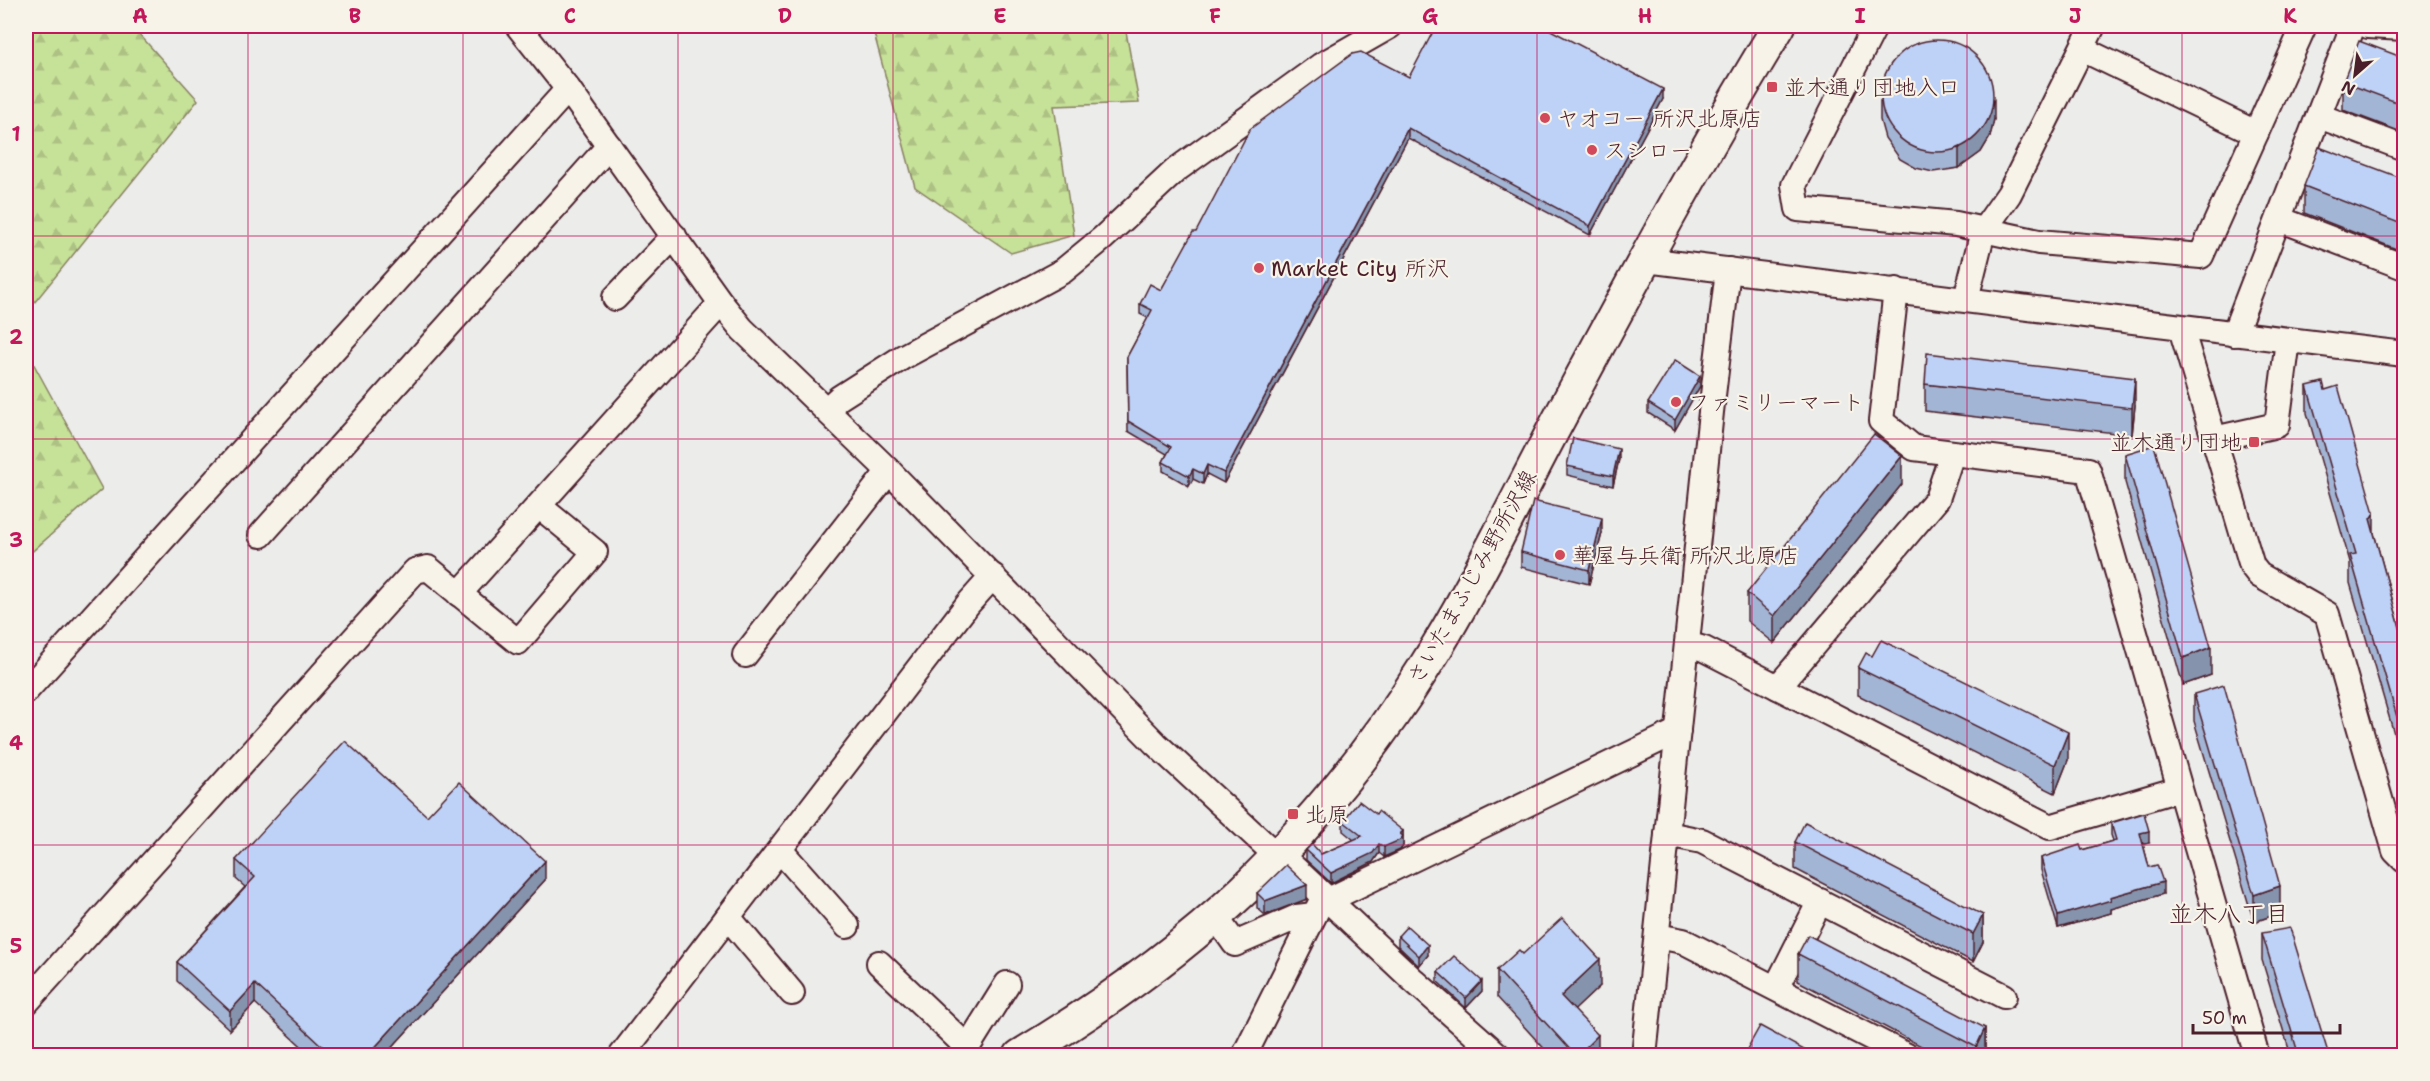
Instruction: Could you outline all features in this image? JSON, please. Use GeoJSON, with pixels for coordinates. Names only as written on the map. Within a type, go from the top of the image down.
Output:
{"type":"FeatureCollection","features":[{"type":"Feature","properties":{"kind":"main road","name":"さいたまふじみ野所沢線"},"geometry":{"type":"LineString","coordinates":[[1020,1056],[1089,1014],[1137,980],[1215,916],[1276,855],[1350,770],[1421,672],[1442,638],[1727,111],[1779,26]]}},
{"type":"Feature","properties":{"kind":"street"},"geometry":{"type":"LineString","coordinates":[[518,26],[568,89],[722,303],[762,349],[889,471],[1156,744],[1276,855],[1290,863],[1322,908],[1412,979],[1497,1054]]}},
{"type":"Feature","properties":{"kind":"street"},"geometry":{"type":"LineString","coordinates":[[826,409],[839,398],[903,357],[1063,271],[1103,238],[1176,170],[1320,66],[1390,26]]}},
{"type":"Feature","properties":{"kind":"street"},"geometry":{"type":"LineString","coordinates":[[1875,26],[1794,185],[1798,209],[1956,224],[2039,242],[2201,256],[2304,26]]}},
{"type":"Feature","properties":{"kind":"street"},"geometry":{"type":"LineString","coordinates":[[1966,299],[1983,231],[2009,194],[2093,26]]}},
{"type":"Feature","properties":{"kind":"street"},"geometry":{"type":"LineString","coordinates":[[2234,333],[2353,26]]}},
{"type":"Feature","properties":{"kind":"street"},"geometry":{"type":"LineString","coordinates":[[2368,26],[2404,28]]}},
{"type":"Feature","properties":{"kind":"street"},"geometry":{"type":"LineString","coordinates":[[2082,49],[2256,133]]}},
{"type":"Feature","properties":{"kind":"street"},"geometry":{"type":"LineString","coordinates":[[26,691],[568,89]]}},
{"type":"Feature","properties":{"kind":"street"},"geometry":{"type":"LineString","coordinates":[[2319,116],[2404,148]]}},
{"type":"Feature","properties":{"kind":"street"},"geometry":{"type":"LineString","coordinates":[[261,535],[609,146]]}},
{"type":"Feature","properties":{"kind":"street"},"geometry":{"type":"LineString","coordinates":[[2279,219],[2404,267]]}},
{"type":"Feature","properties":{"kind":"street"},"geometry":{"type":"LineString","coordinates":[[615,298],[674,236]]}},
{"type":"Feature","properties":{"kind":"street"},"geometry":{"type":"LineString","coordinates":[[1646,260],[2404,354]]}},
{"type":"Feature","properties":{"kind":"street"},"geometry":{"type":"LineString","coordinates":[[1644,1056],[1711,412],[1728,270]]}},
{"type":"Feature","properties":{"kind":"street"},"geometry":{"type":"LineString","coordinates":[[1896,290],[1881,421],[1914,448],[2088,470],[2257,1056]]}},
{"type":"Feature","properties":{"kind":"street"},"geometry":{"type":"LineString","coordinates":[[459,594],[722,303]]}},
{"type":"Feature","properties":{"kind":"street"},"geometry":{"type":"LineString","coordinates":[[2181,328],[2252,566],[2259,575],[2327,614],[2395,850],[2404,860]]}},
{"type":"Feature","properties":{"kind":"street"},"geometry":{"type":"LineString","coordinates":[[2214,439],[2277,425],[2288,340]]}},
{"type":"Feature","properties":{"kind":"street"},"geometry":{"type":"LineString","coordinates":[[1778,687],[1937,499],[1952,454]]}},
{"type":"Feature","properties":{"kind":"street"},"geometry":{"type":"LineString","coordinates":[[745,655],[889,471]]}},
{"type":"Feature","properties":{"kind":"street"},"geometry":{"type":"LineString","coordinates":[[26,1003],[415,572],[428,568],[518,642],[595,552],[539,506]]}},
{"type":"Feature","properties":{"kind":"street"},"geometry":{"type":"LineString","coordinates":[[621,1056],[961,614],[993,576]]}},
{"type":"Feature","properties":{"kind":"street"},"geometry":{"type":"LineString","coordinates":[[1687,644],[1704,649],[2050,827],[2179,789]]}},
{"type":"Feature","properties":{"kind":"street"},"geometry":{"type":"LineString","coordinates":[[1215,916],[1235,944],[1322,908],[1678,731]]}},
{"type":"Feature","properties":{"kind":"street"},"geometry":{"type":"LineString","coordinates":[[1667,834],[1702,841],[2004,996]]}},
{"type":"Feature","properties":{"kind":"street"},"geometry":{"type":"LineString","coordinates":[[780,850],[847,926]]}},
{"type":"Feature","properties":{"kind":"street"},"geometry":{"type":"LineString","coordinates":[[1776,988],[1820,901]]}},
{"type":"Feature","properties":{"kind":"street"},"geometry":{"type":"LineString","coordinates":[[1244,1056],[1322,908]]}},
{"type":"Feature","properties":{"kind":"street"},"geometry":{"type":"LineString","coordinates":[[728,917],[792,993]]}},
{"type":"Feature","properties":{"kind":"street"},"geometry":{"type":"LineString","coordinates":[[1657,936],[1683,941],[1907,1056]]}},
{"type":"Feature","properties":{"kind":"street"},"geometry":{"type":"LineString","coordinates":[[879,963],[965,1051],[1007,984]]}},
{"type":"Feature","properties":{"kind":"green space"},"geometry":{"type":"Polygon","coordinates":[[[26,26],[132,26],[198,100],[26,313],[26,26]]]}},
{"type":"Feature","properties":{"kind":"green space"},"geometry":{"type":"Polygon","coordinates":[[[872,26],[1125,26],[1139,103],[1054,106],[1074,235],[1011,253],[915,187],[872,26]]]}},
{"type":"Feature","properties":{"kind":"green space"},"geometry":{"type":"Polygon","coordinates":[[[26,350],[102,489],[26,557],[26,350]]]}},
{"type":"Feature","properties":{"kind":"building","name":"Market City 所沢"},"geometry":{"type":"Polygon","coordinates":[[[1436,26],[1543,26],[1663,89],[1590,226],[1408,128],[1224,473],[1207,465],[1203,474],[1193,469],[1189,476],[1163,462],[1171,447],[1128,421],[1127,357],[1152,310],[1140,304],[1150,284],[1161,290],[1193,232],[1196,232],[1250,129],[1352,54],[1361,52],[1409,77],[1436,26]]]}},
{"type":"Feature","properties":{"kind":"building"},"geometry":{"type":"Polygon","coordinates":[[[1937,40],[1958,44],[1977,56],[1989,75],[1993,96],[1989,117],[1977,136],[1958,148],[1937,152],[1916,148],[1897,136],[1885,117],[1881,96],[1885,75],[1897,56],[1916,44],[1937,40]]]}},
{"type":"Feature","properties":{"kind":"building"},"geometry":{"type":"Polygon","coordinates":[[[2359,41],[2404,58],[2404,105],[2343,82],[2359,41]]]}},
{"type":"Feature","properties":{"kind":"building"},"geometry":{"type":"Polygon","coordinates":[[[2319,147],[2404,179],[2404,225],[2304,186],[2319,147]]]}},
{"type":"Feature","properties":{"kind":"building"},"geometry":{"type":"Polygon","coordinates":[[[1927,353],[2135,378],[2132,408],[1925,384],[1927,353]]]}},
{"type":"Feature","properties":{"kind":"building"},"geometry":{"type":"Polygon","coordinates":[[[1675,360],[1700,376],[1675,420],[1648,403],[1675,360]]]}},
{"type":"Feature","properties":{"kind":"building"},"geometry":{"type":"Polygon","coordinates":[[[2323,382],[2325,390],[2338,386],[2374,513],[2370,519],[2404,642],[2404,741],[2350,555],[2356,554],[2307,386],[2323,382]]]}},
{"type":"Feature","properties":{"kind":"building"},"geometry":{"type":"Polygon","coordinates":[[[1874,434],[1902,456],[1774,616],[1747,593],[1874,434]]]}},
{"type":"Feature","properties":{"kind":"building"},"geometry":{"type":"Polygon","coordinates":[[[1573,438],[1619,449],[1613,476],[1567,466],[1573,438]]]}},
{"type":"Feature","properties":{"kind":"building"},"geometry":{"type":"Polygon","coordinates":[[[2154,445],[2211,647],[2183,658],[2125,454],[2154,445]]]}},
{"type":"Feature","properties":{"kind":"building","name":"華屋与兵衛 所沢北原店"},"geometry":{"type":"Polygon","coordinates":[[[1533,501],[1602,518],[1589,570],[1521,552],[1533,501]]]}},
{"type":"Feature","properties":{"kind":"building"},"geometry":{"type":"Polygon","coordinates":[[[1881,640],[2068,732],[2055,765],[1858,668],[1866,653],[1872,656],[1881,640]]]}},
{"type":"Feature","properties":{"kind":"building"},"geometry":{"type":"Polygon","coordinates":[[[2224,685],[2280,886],[2254,895],[2194,694],[2224,685]]]}},
{"type":"Feature","properties":{"kind":"building"},"geometry":{"type":"Polygon","coordinates":[[[345,741],[427,816],[459,782],[545,861],[367,1056],[333,1056],[255,984],[230,1011],[177,962],[255,877],[236,860],[345,741]]]}},
{"type":"Feature","properties":{"kind":"building"},"geometry":{"type":"Polygon","coordinates":[[[1359,801],[1376,814],[1378,811],[1403,831],[1400,834],[1403,836],[1400,840],[1384,847],[1379,844],[1373,853],[1331,873],[1306,850],[1312,844],[1321,854],[1362,836],[1343,821],[1359,801]]]}},
{"type":"Feature","properties":{"kind":"building"},"geometry":{"type":"Polygon","coordinates":[[[2144,813],[2149,831],[2140,833],[2149,867],[2157,865],[2163,882],[2110,897],[2111,900],[2058,916],[2041,858],[2080,845],[2082,850],[2116,840],[2111,823],[2144,813]]]}},
{"type":"Feature","properties":{"kind":"building"},"geometry":{"type":"Polygon","coordinates":[[[1805,822],[1983,915],[1973,934],[1795,842],[1805,822]]]}},
{"type":"Feature","properties":{"kind":"building"},"geometry":{"type":"Polygon","coordinates":[[[1286,865],[1307,885],[1265,901],[1257,893],[1286,865]]]}},
{"type":"Feature","properties":{"kind":"building"},"geometry":{"type":"Polygon","coordinates":[[[1562,918],[1600,959],[1561,996],[1598,1035],[1577,1056],[1497,970],[1519,950],[1523,954],[1562,918]]]}},
{"type":"Feature","properties":{"kind":"building"},"geometry":{"type":"Polygon","coordinates":[[[1407,926],[1428,945],[1419,956],[1398,936],[1407,926]]]}},
{"type":"Feature","properties":{"kind":"building"},"geometry":{"type":"Polygon","coordinates":[[[2290,928],[2329,1056],[2299,1056],[2262,933],[2290,928]]]}},
{"type":"Feature","properties":{"kind":"building"},"geometry":{"type":"Polygon","coordinates":[[[1808,935],[1985,1028],[1976,1047],[1798,954],[1808,935]]]}},
{"type":"Feature","properties":{"kind":"building"},"geometry":{"type":"Polygon","coordinates":[[[1454,956],[1482,981],[1466,998],[1438,972],[1454,956]]]}},
{"type":"Feature","properties":{"kind":"building"},"geometry":{"type":"Polygon","coordinates":[[[1760,1026],[1815,1056],[1754,1056],[1746,1051],[1760,1026]]]}},
{"type":"Feature","properties":{"kind":"place","name":"並木通り団地入口"},"geometry":{"type":"Point","coordinates":[1772,87]}},
{"type":"Feature","properties":{"kind":"place","name":"ヤオコー 所沢北原店"},"geometry":{"type":"Point","coordinates":[1545,118]}},
{"type":"Feature","properties":{"kind":"place","name":"スシロー"},"geometry":{"type":"Point","coordinates":[1592,150]}},
{"type":"Feature","properties":{"kind":"place","name":"Market City 所沢"},"geometry":{"type":"Point","coordinates":[1259,268]}},
{"type":"Feature","properties":{"kind":"place","name":"ファミリーマート"},"geometry":{"type":"Point","coordinates":[1676,402]}},
{"type":"Feature","properties":{"kind":"place","name":"並木通り団地"},"geometry":{"type":"Point","coordinates":[2254,442]}},
{"type":"Feature","properties":{"kind":"place","name":"華屋与兵衛 所沢北原店"},"geometry":{"type":"Point","coordinates":[1560,555]}},
{"type":"Feature","properties":{"kind":"place","name":"北原"},"geometry":{"type":"Point","coordinates":[1293,814]}},
{"type":"Feature","properties":{"kind":"district","name":"並木八丁目"},"geometry":{"type":"Point","coordinates":[2229,914]}}]}
